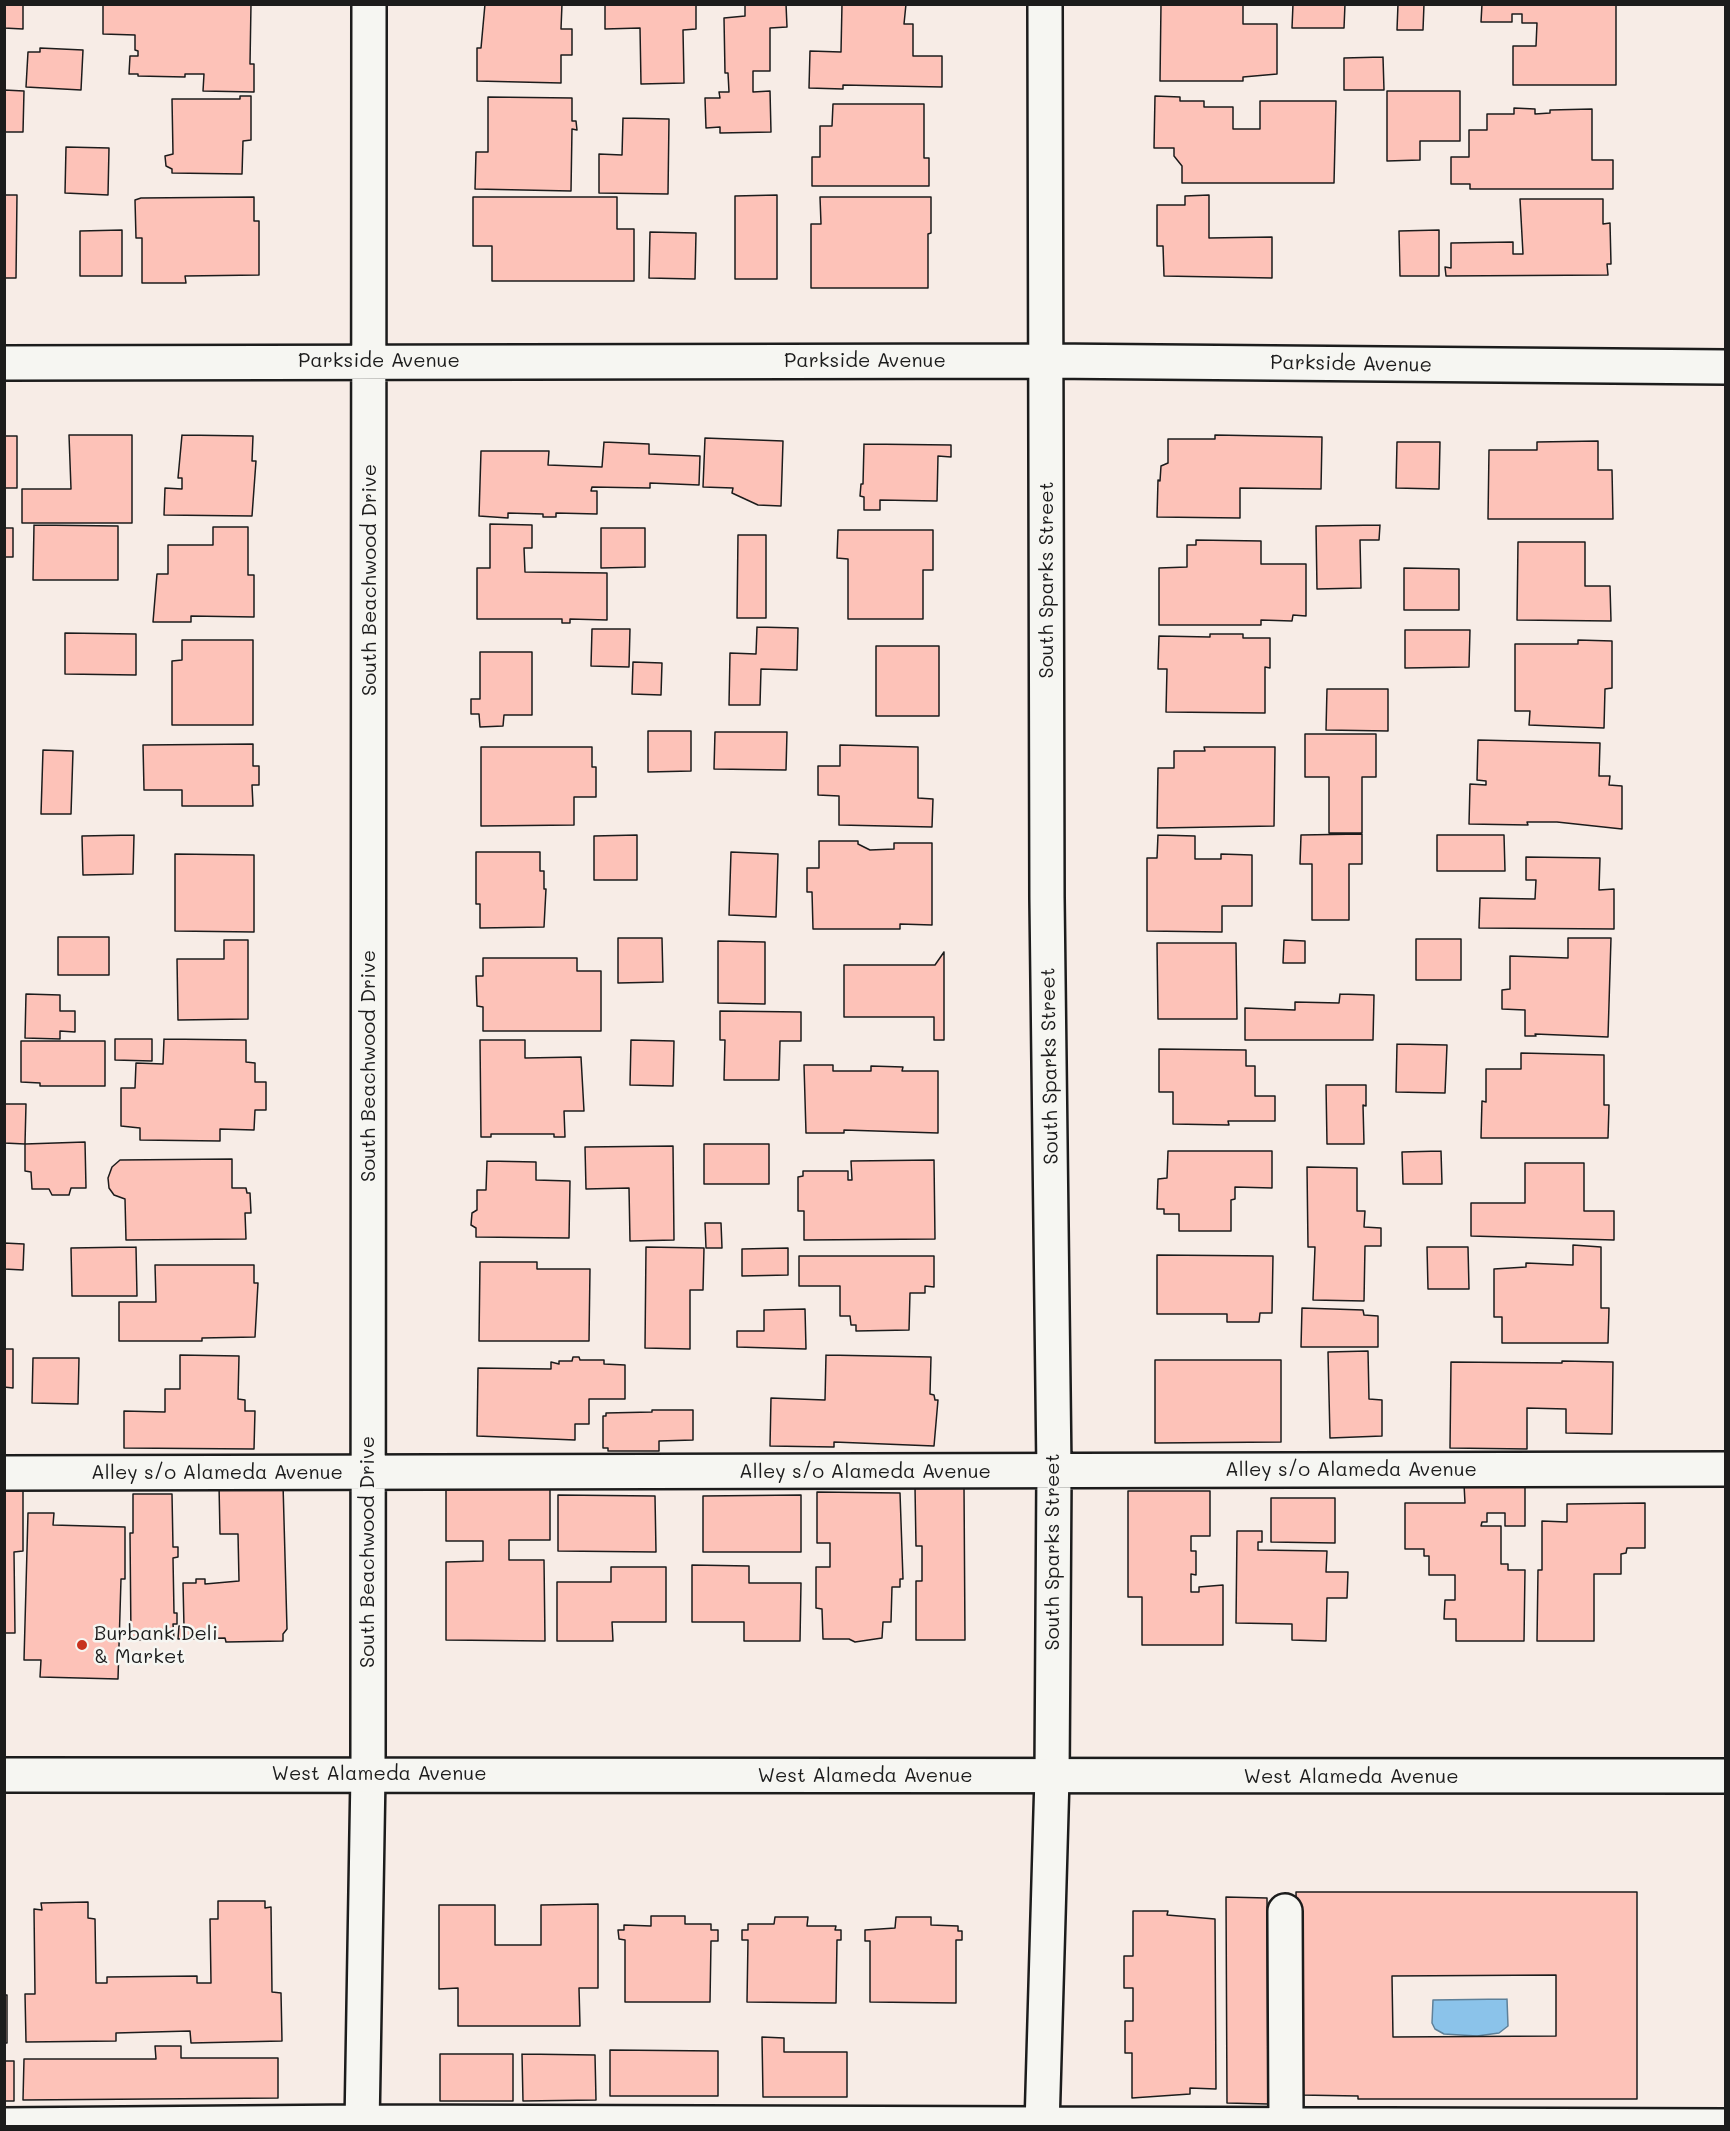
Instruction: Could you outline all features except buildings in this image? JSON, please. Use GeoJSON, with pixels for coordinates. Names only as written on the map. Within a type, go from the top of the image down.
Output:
{"type":"FeatureCollection","features":[{"type":"Feature","properties":{"kind":"street","name":"South Beachwood Drive"},"geometry":{"type":"LineString","coordinates":[[362,2124],[368,1774],[369,1474],[369,4]]}},
{"type":"Feature","properties":{"kind":"street","name":"South Sparks Street"},"geometry":{"type":"LineString","coordinates":[[1042,2125],[1052,1777],[1054,1471],[1047,898],[1045,4]]}},
{"type":"Feature","properties":{"kind":"street","name":"Parkside Avenue"},"geometry":{"type":"LineString","coordinates":[[4,363],[1046,361],[1725,367]]}},
{"type":"Feature","properties":{"kind":"street","name":"Alley s/o Alameda Avenue"},"geometry":{"type":"LineString","coordinates":[[4,1473],[369,1474],[1725,1469]]}},
{"type":"Feature","properties":{"kind":"street","name":"West Alameda Avenue"},"geometry":{"type":"LineString","coordinates":[[4,1775],[1725,1776]]}},
{"type":"Feature","properties":{"kind":"street"},"geometry":{"type":"LineString","coordinates":[[1285,1911],[1286,2122]]}},
{"type":"Feature","properties":{"kind":"street"},"geometry":{"type":"LineString","coordinates":[[4,2125],[1042,2125],[1286,2122],[1725,2126]]}},
{"type":"Feature","properties":{"kind":"water"},"geometry":{"type":"Polygon","coordinates":[[[1507,1999],[1508,2026],[1499,2033],[1477,2036],[1444,2034],[1435,2029],[1432,2023],[1433,2000],[1507,1999]]]}},
{"type":"Feature","properties":{"kind":"place","name":"Burbank Deli & Market"},"geometry":{"type":"Point","coordinates":[82,1645]}}]}
